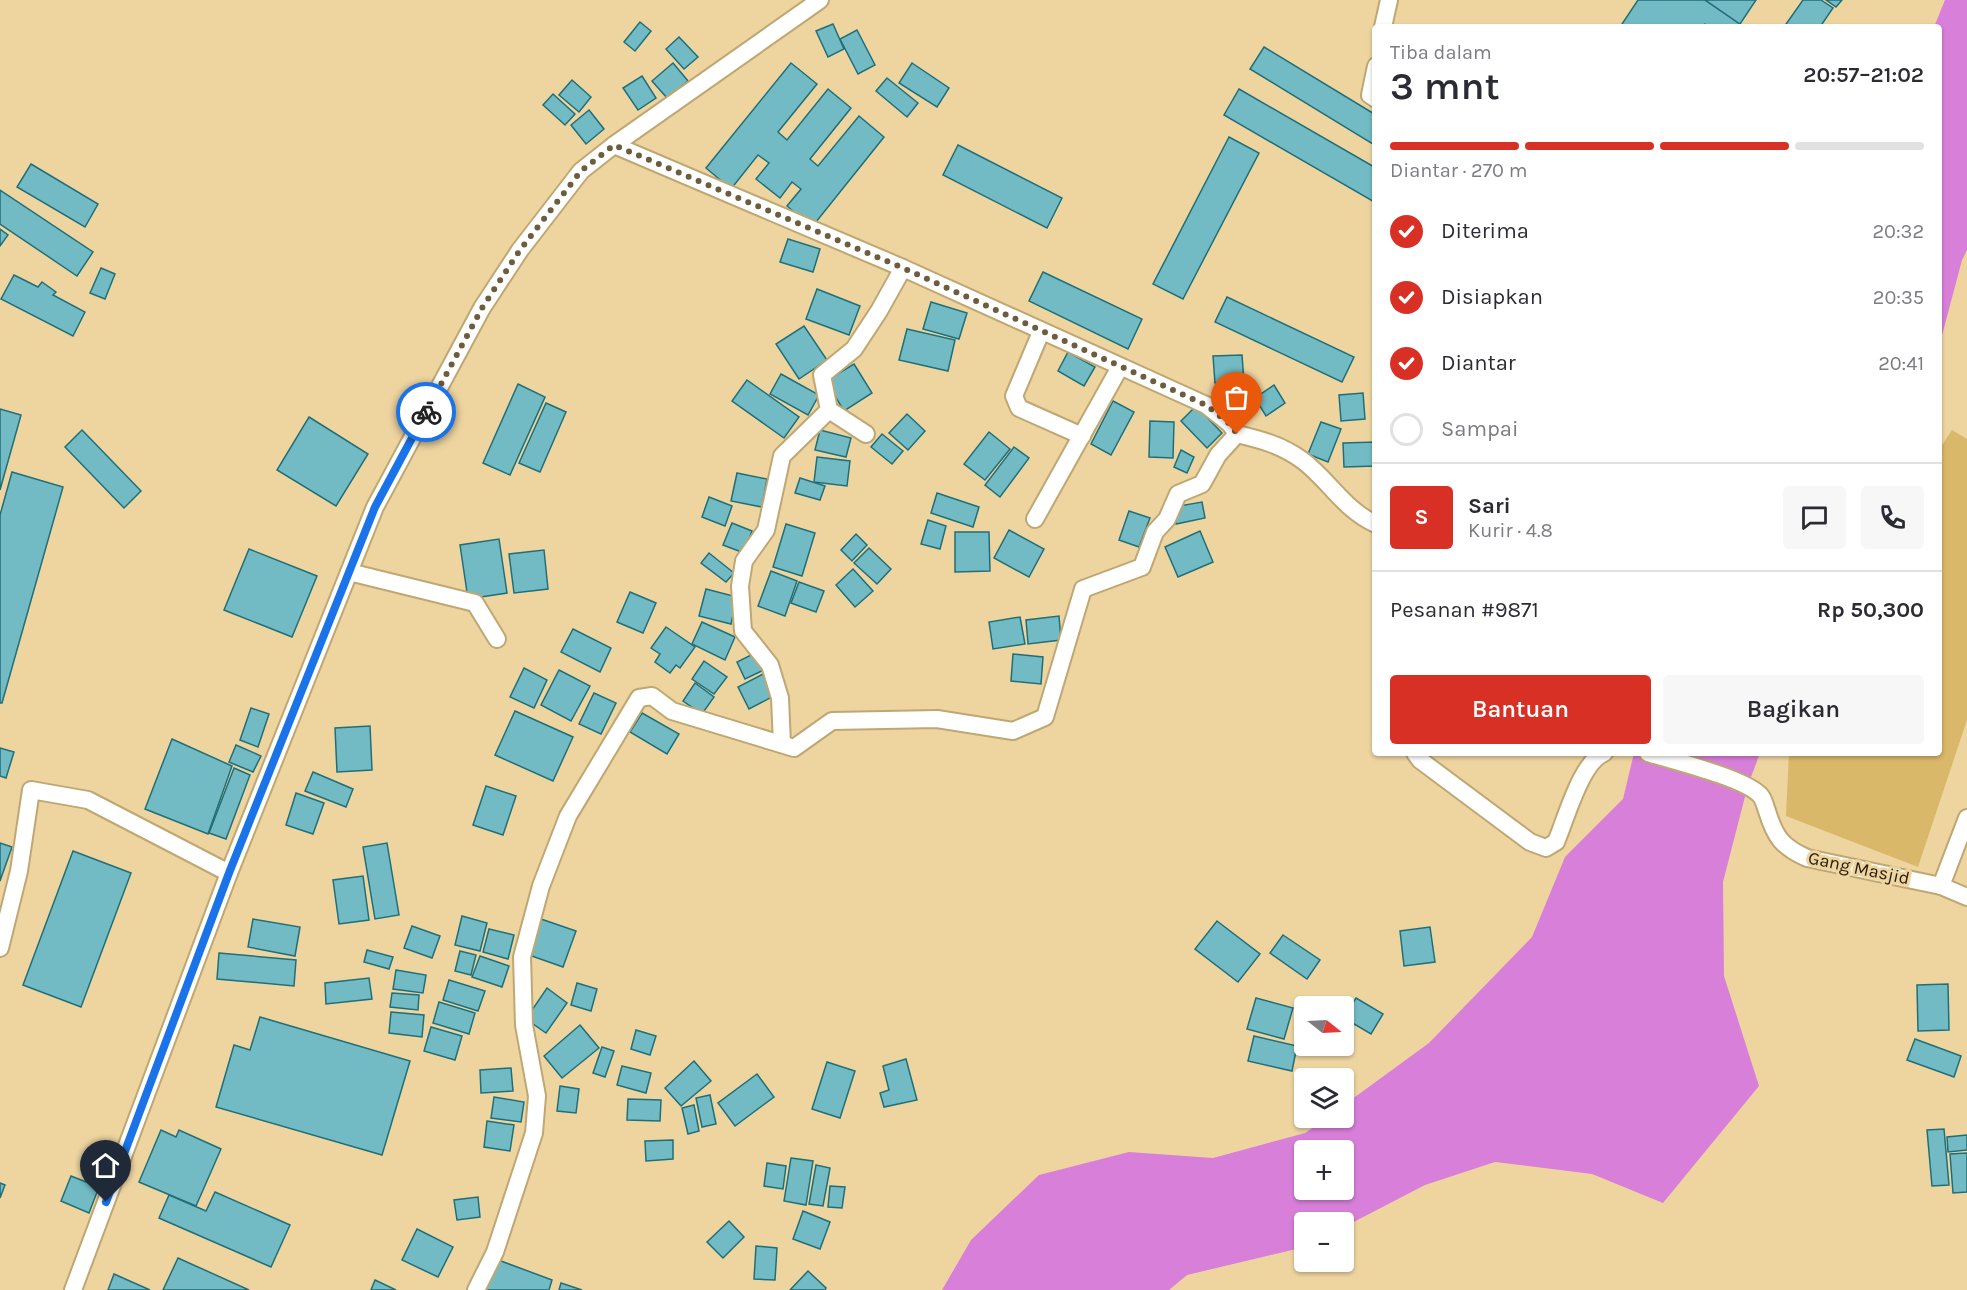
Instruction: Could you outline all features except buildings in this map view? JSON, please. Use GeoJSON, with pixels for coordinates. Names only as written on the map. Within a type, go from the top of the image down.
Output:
{"type":"FeatureCollection","features":[{"type":"Feature","properties":{"kind":"street"},"geometry":{"type":"LineString","coordinates":[[73,1290],[229,873],[375,507],[482,308],[520,250],[581,171],[614,145],[820,0]]}},
{"type":"Feature","properties":{"kind":"street"},"geometry":{"type":"LineString","coordinates":[[1384,24],[1389,0]]}},
{"type":"Feature","properties":{"kind":"street"},"geometry":{"type":"LineString","coordinates":[[614,145],[903,268],[1206,405],[1230,424],[1237,434],[1271,442],[1302,461],[1361,518],[1372,522]]}},
{"type":"Feature","properties":{"kind":"street"},"geometry":{"type":"LineString","coordinates":[[866,434],[829,410],[822,375],[854,349],[879,312],[903,268]]}},
{"type":"Feature","properties":{"kind":"street"},"geometry":{"type":"LineString","coordinates":[[1041,332],[1014,396],[1019,408],[1082,436]]}},
{"type":"Feature","properties":{"kind":"street"},"geometry":{"type":"LineString","coordinates":[[1035,519],[1119,367]]}},
{"type":"Feature","properties":{"kind":"street"},"geometry":{"type":"LineString","coordinates":[[782,744],[780,698],[770,665],[743,631],[740,586],[744,561],[766,530],[782,456],[829,410]]}},
{"type":"Feature","properties":{"kind":"street"},"geometry":{"type":"LineString","coordinates":[[476,1290],[495,1252],[534,1133],[537,1096],[524,1025],[522,957],[541,886],[568,816],[639,698],[652,696],[672,711],[794,748],[832,721],[937,719],[1013,731],[1045,717],[1083,589],[1142,567],[1155,532],[1167,519],[1178,494],[1202,484],[1218,455],[1237,434]]}},
{"type":"Feature","properties":{"kind":"street"},"geometry":{"type":"LineString","coordinates":[[349,572],[475,603],[497,639]]}},
{"type":"Feature","properties":{"kind":"street"},"geometry":{"type":"LineString","coordinates":[[1417,756],[1530,842],[1546,848],[1556,842],[1586,770],[1598,756]]}},
{"type":"Feature","properties":{"kind":"street","name":"Gang Masjid"},"geometry":{"type":"LineString","coordinates":[[1657,756],[1748,785],[1762,796],[1773,829],[1781,842],[1792,851],[1807,858],[1941,885],[1967,897]]}},
{"type":"Feature","properties":{"kind":"street"},"geometry":{"type":"LineString","coordinates":[[0,948],[19,871],[31,789],[88,800],[229,873]]}},
{"type":"Feature","properties":{"kind":"street"},"geometry":{"type":"LineString","coordinates":[[1941,885],[1967,818]]}},
{"type":"Feature","properties":{"kind":"shaded area"},"geometry":{"type":"Polygon","coordinates":[[[1945,0],[1967,0],[1967,250],[1962,260],[1942,335],[1942,24],[1935,24],[1945,0]]]}},
{"type":"Feature","properties":{"kind":"shaded area"},"geometry":{"type":"Polygon","coordinates":[[[1952,430],[1967,439],[1967,720],[1918,867],[1786,816],[1789,756],[1942,756],[1942,445],[1952,430]]]}},
{"type":"Feature","properties":{"kind":"shaded area"},"geometry":{"type":"Polygon","coordinates":[[[1633,756],[1759,756],[1748,785],[1723,882],[1724,976],[1759,1086],[1663,1203],[1592,1174],[1495,1162],[1425,1185],[1354,1222],[1354,1212],[1294,1212],[1294,1250],[1187,1275],[1169,1290],[942,1290],[971,1240],[1039,1175],[1129,1152],[1213,1158],[1305,1133],[1312,1128],[1354,1128],[1354,1098],[1429,1043],[1532,937],[1565,857],[1623,799],[1633,756]]]}},
{"type":"Feature","properties":{"kind":"way so far"},"geometry":{"type":"LineString","coordinates":[[426,412],[482,308],[520,250],[581,171],[614,145],[903,268],[1206,405],[1230,424],[1237,434]]}},
{"type":"Feature","properties":{"kind":"route"},"geometry":{"type":"LineString","coordinates":[[106,1202],[229,873],[375,507],[426,412]]}}]}
